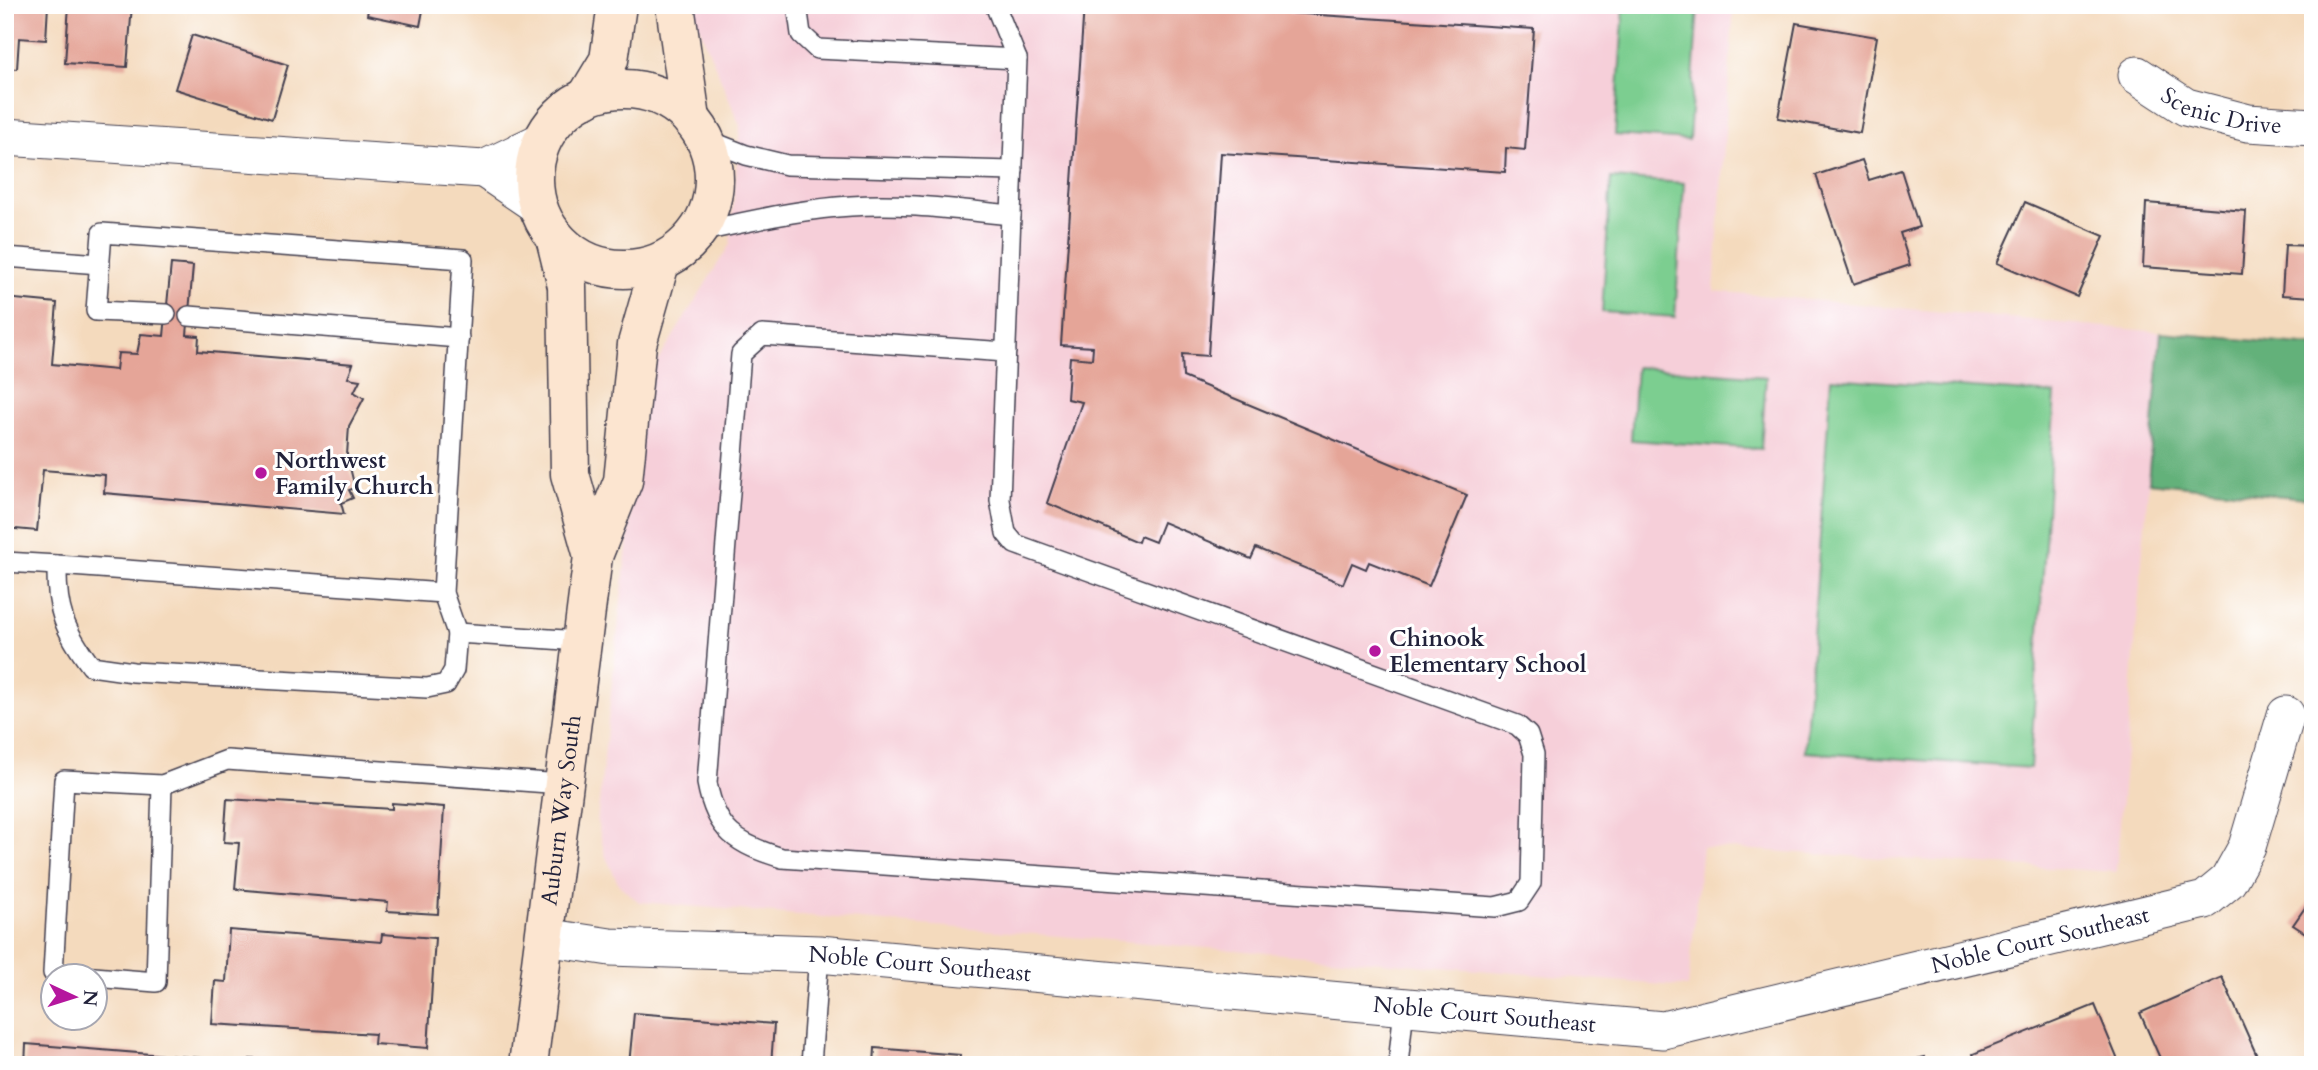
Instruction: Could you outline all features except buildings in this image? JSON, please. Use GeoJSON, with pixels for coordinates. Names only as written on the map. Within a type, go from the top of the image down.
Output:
{"type":"FeatureCollection","features":[{"type":"Feature","properties":{"kind":"main road","name":"Auburn Way South"},"geometry":{"type":"LineString","coordinates":[[586,98],[609,60],[617,5]]}},
{"type":"Feature","properties":{"kind":"main road"},"geometry":{"type":"LineString","coordinates":[[546,221],[576,256],[603,267],[632,270],[660,263],[681,250],[697,232],[709,210],[714,187],[713,162],[698,129],[675,5]]}},
{"type":"Feature","properties":{"kind":"main road","name":"Auburn Way South"},"geometry":{"type":"LineString","coordinates":[[593,556],[570,474],[567,286],[534,183],[542,141],[560,116],[586,98],[613,90],[642,91],[668,100],[698,129]]}},
{"type":"Feature","properties":{"kind":"main road","name":"Auburn Way South"},"geometry":{"type":"LineString","coordinates":[[528,1065],[580,641],[593,556],[623,481],[637,344],[660,263]]}},
{"type":"Feature","properties":{"kind":"street","name":"Scenic Drive"},"geometry":{"type":"LineString","coordinates":[[2137,75],[2186,107],[2248,123],[2313,127]]}},
{"type":"Feature","properties":{"kind":"street"},"geometry":{"type":"LineString","coordinates":[[5,137],[484,169],[542,141]]}},
{"type":"Feature","properties":{"kind":"street"},"geometry":{"type":"LineString","coordinates":[[484,169],[546,221]]}},
{"type":"Feature","properties":{"kind":"street","name":"Noble Court Southeast"},"geometry":{"type":"LineString","coordinates":[[545,937],[610,947],[819,954],[1663,1030],[2205,900],[2228,881],[2247,847],[2286,715]]}},
{"type":"Feature","properties":{"kind":"lane"},"geometry":{"type":"LineString","coordinates":[[797,5],[801,34],[817,49],[1017,59]]}},
{"type":"Feature","properties":{"kind":"lane"},"geometry":{"type":"LineString","coordinates":[[995,5],[1017,59],[1013,172],[1011,215],[1006,352],[1000,500],[1006,533],[1014,544],[1517,725],[1528,735],[1534,754],[1531,883],[1519,901],[1495,907],[782,858],[747,847],[722,826],[711,808],[707,783],[741,354],[762,335],[1006,352]]}},
{"type":"Feature","properties":{"kind":"lane"},"geometry":{"type":"LineString","coordinates":[[698,129],[746,155],[787,165],[1013,172]]}},
{"type":"Feature","properties":{"kind":"lane"},"geometry":{"type":"LineString","coordinates":[[697,232],[791,213],[852,205],[907,206],[1011,215]]}},
{"type":"Feature","properties":{"kind":"lane"},"geometry":{"type":"LineString","coordinates":[[57,565],[56,596],[67,633],[91,666],[133,672],[428,688],[446,684],[454,670],[457,633],[443,593],[463,259],[102,233],[96,311],[166,314]]}},
{"type":"Feature","properties":{"kind":"lane"},"geometry":{"type":"LineString","coordinates":[[5,257],[100,264]]}},
{"type":"Feature","properties":{"kind":"lane"},"geometry":{"type":"LineString","coordinates":[[189,316],[459,338]]}},
{"type":"Feature","properties":{"kind":"lane"},"geometry":{"type":"LineString","coordinates":[[5,562],[443,593]]}},
{"type":"Feature","properties":{"kind":"lane"},"geometry":{"type":"LineString","coordinates":[[457,633],[580,641]]}},
{"type":"Feature","properties":{"kind":"lane"},"geometry":{"type":"LineString","coordinates":[[54,962],[64,780],[162,785],[227,760],[562,784]]}},
{"type":"Feature","properties":{"kind":"lane"},"geometry":{"type":"LineString","coordinates":[[108,978],[156,982],[162,785]]}},
{"type":"Feature","properties":{"kind":"lane"},"geometry":{"type":"LineString","coordinates":[[811,1065],[819,954]]}},
{"type":"Feature","properties":{"kind":"lane"},"geometry":{"type":"LineString","coordinates":[[1398,1065],[1404,1007]]}},
{"type":"Feature","properties":{"kind":"shaded area","name":"Chinook Elementary School"},"geometry":{"type":"Polygon","coordinates":[[[690,5],[1734,5],[1714,291],[2161,332],[2116,872],[1702,847],[1688,987],[639,902],[619,885],[605,855],[597,821],[645,382],[730,244],[740,126],[690,5]]]}},
{"type":"Feature","properties":{"kind":"green space"},"geometry":{"type":"Polygon","coordinates":[[[1624,5],[1698,6],[1689,140],[1615,135],[1624,5]]]}},
{"type":"Feature","properties":{"kind":"green space"},"geometry":{"type":"Polygon","coordinates":[[[1611,178],[1684,183],[1675,317],[1602,312],[1611,178]]]}},
{"type":"Feature","properties":{"kind":"green space"},"geometry":{"type":"Polygon","coordinates":[[[2161,332],[2313,346],[2313,499],[2148,482],[2161,332]]]}},
{"type":"Feature","properties":{"kind":"green space"},"geometry":{"type":"Polygon","coordinates":[[[1636,367],[1766,377],[1761,449],[1631,440],[1636,367]]]}},
{"type":"Feature","properties":{"kind":"green space"},"geometry":{"type":"Polygon","coordinates":[[[1831,378],[2055,394],[2030,768],[1805,752],[1831,378]]]}},
{"type":"Feature","properties":{"kind":"place","name":"Northwest Family Church"},"geometry":{"type":"Point","coordinates":[261,473]}},
{"type":"Feature","properties":{"kind":"place","name":"Chinook Elementary School"},"geometry":{"type":"Point","coordinates":[1375,651]}}]}
